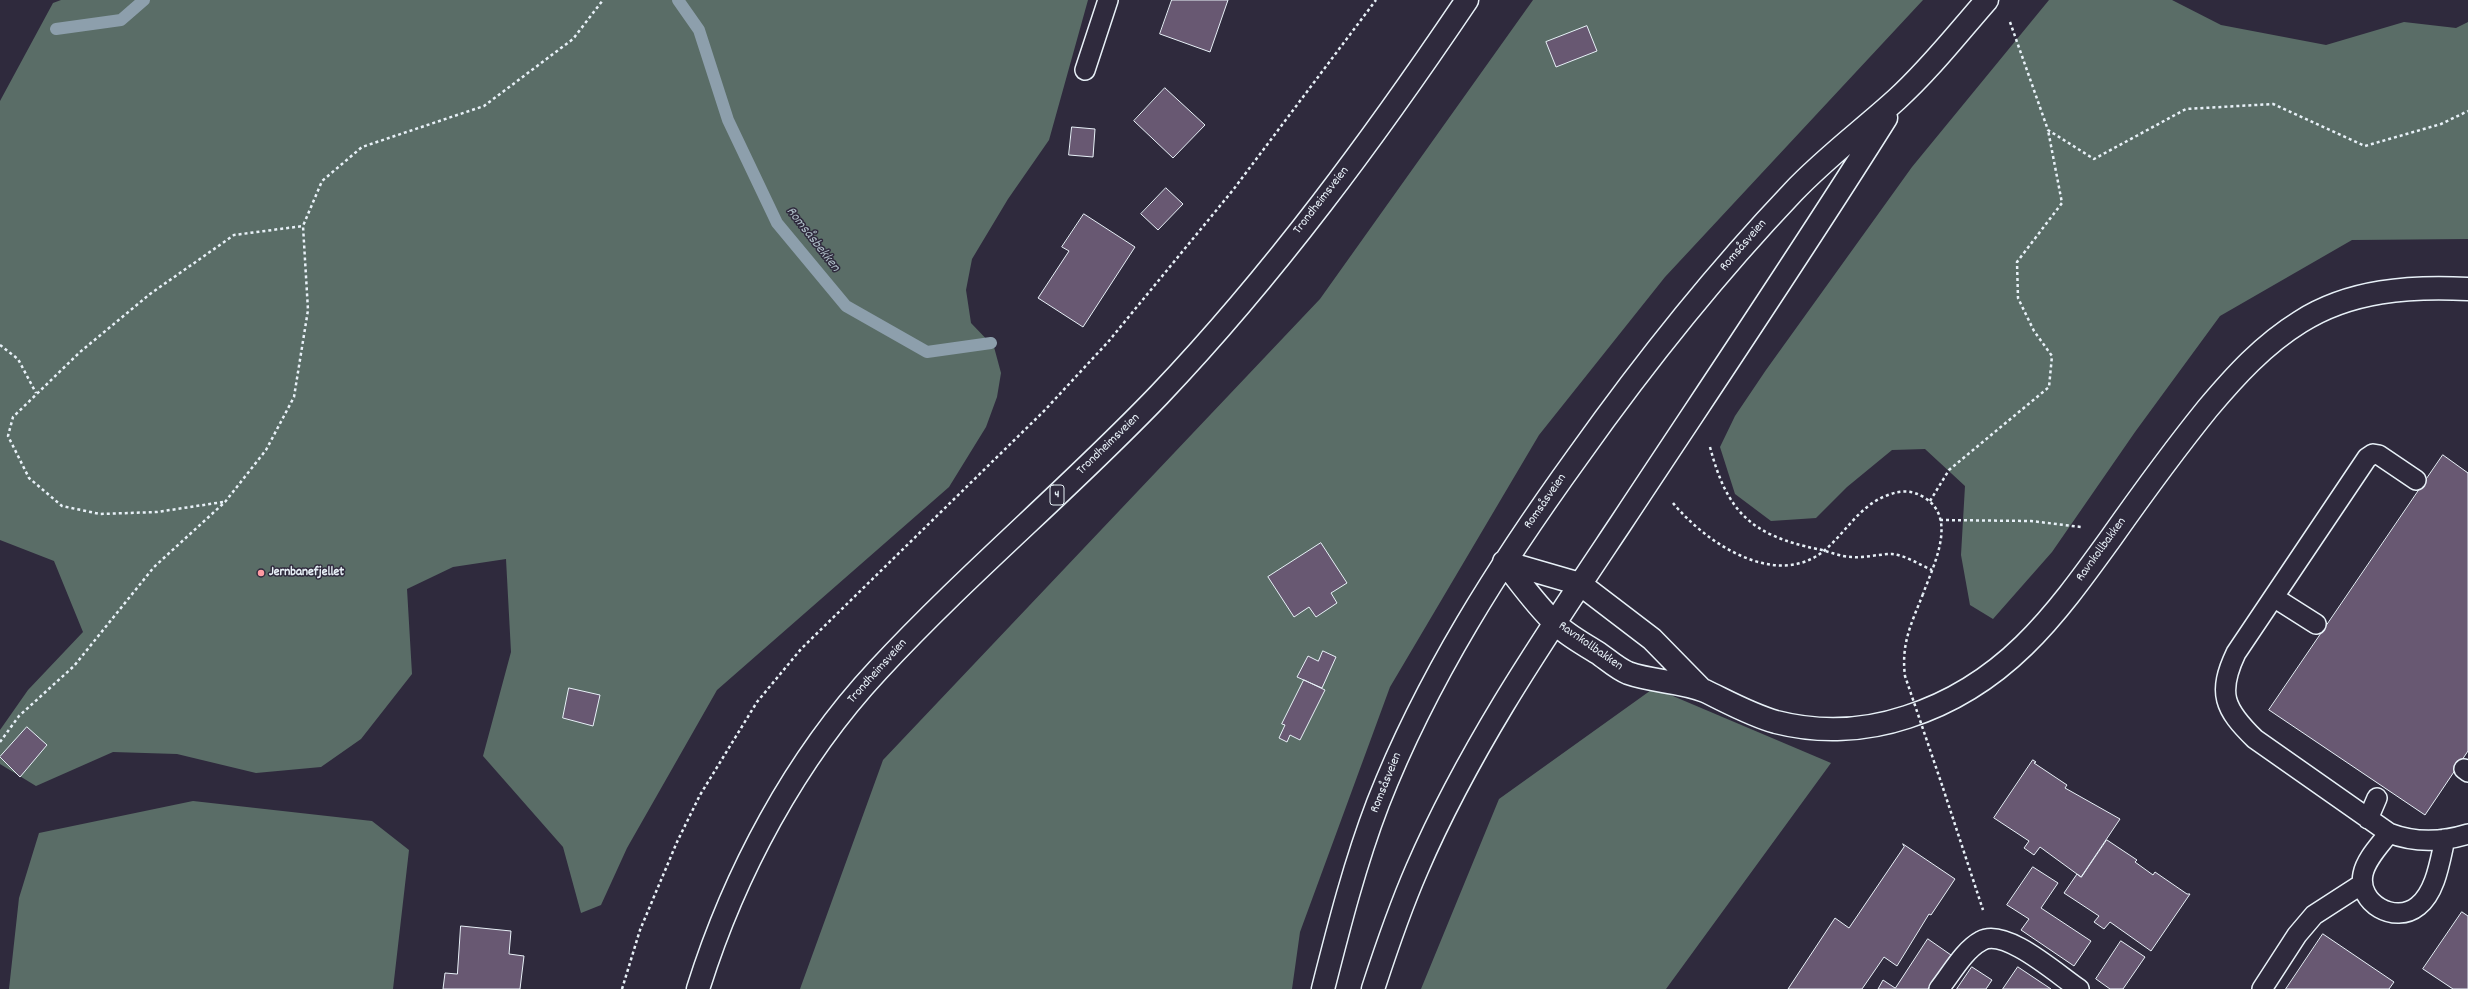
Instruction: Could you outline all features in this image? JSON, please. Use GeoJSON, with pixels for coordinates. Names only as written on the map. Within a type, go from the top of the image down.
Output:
{"type":"FeatureCollection","features":[{"type":"Feature","properties":{"kind":"main road","name":"Trondheimsveien"},"geometry":{"type":"LineString","coordinates":[[698,989],[724,917],[762,838],[814,751],[847,707],[876,672],[953,593],[1120,436],[1205,345],[1248,296],[1352,161],[1410,84],[1468,0]]}},
{"type":"Feature","properties":{"kind":"main road","name":"Romsåsveien"},"geometry":{"type":"LineString","coordinates":[[1323,989],[1356,868],[1378,803],[1423,702],[1504,562],[1612,408],[1694,304],[1795,189],[1900,97],[1987,0]]}},
{"type":"Feature","properties":{"kind":"main road","name":"Romsåsveien"},"geometry":{"type":"LineString","coordinates":[[1373,989],[1417,869],[1452,797],[1489,730],[1554,623],[1824,217],[1900,97]]}},
{"type":"Feature","properties":{"kind":"main road","name":"Ravnkollbakken"},"geometry":{"type":"LineString","coordinates":[[1504,562],[1554,623],[1627,673],[1701,689],[1755,714],[1803,727],[1832,729],[1862,728],[1892,722],[1925,712],[1970,688],[2017,654],[2070,595],[2168,459],[2231,380],[2263,349],[2301,321],[2337,304],[2371,294],[2412,287],[2468,289]]}},
{"type":"Feature","properties":{"kind":"main road","name":"Ravnkollbakken"},"geometry":{"type":"LineString","coordinates":[[1504,562],[1580,584],[1652,639],[1701,689]]}},
{"type":"Feature","properties":{"kind":"lane"},"geometry":{"type":"LineString","coordinates":[[1085,70],[1108,0]]}},
{"type":"Feature","properties":{"kind":"lane"},"geometry":{"type":"LineString","coordinates":[[2416,480],[2378,455],[2373,454],[2367,458],[2236,653],[2226,673],[2224,690],[2229,709],[2242,726],[2256,739],[2389,833],[2407,840],[2445,839],[2468,834]]}},
{"type":"Feature","properties":{"kind":"lane"},"geometry":{"type":"LineString","coordinates":[[2274,598],[2316,624]]}},
{"type":"Feature","properties":{"kind":"lane"},"geometry":{"type":"LineString","coordinates":[[2368,819],[2378,798]]}},
{"type":"Feature","properties":{"kind":"lane"},"geometry":{"type":"LineString","coordinates":[[2389,833],[2366,866],[2362,884],[2371,902],[2379,908],[2399,913],[2411,911],[2422,902],[2432,885],[2445,839]]}},
{"type":"Feature","properties":{"kind":"lane"},"geometry":{"type":"LineString","coordinates":[[2262,989],[2297,935],[2314,915],[2362,884]]}},
{"type":"Feature","properties":{"kind":"lane"},"geometry":{"type":"LineString","coordinates":[[1939,989],[1967,953],[1981,941],[1992,937],[2011,942],[2079,989]]}},
{"type":"Feature","properties":{"kind":"path"},"geometry":{"type":"LineString","coordinates":[[0,742],[19,716],[74,666],[154,567],[225,502],[266,450],[294,397],[308,310],[302,226],[322,181],[362,147],[484,106],[573,39],[603,0]]}},
{"type":"Feature","properties":{"kind":"path"},"geometry":{"type":"LineString","coordinates":[[622,989],[640,930],[677,842],[700,795],[757,702],[801,649],[1044,411],[1108,342],[1233,190],[1376,0]]}},
{"type":"Feature","properties":{"kind":"path"},"geometry":{"type":"LineString","coordinates":[[1930,501],[1950,470],[2049,387],[2052,356],[2034,332],[2018,298],[2017,262],[2062,203],[2048,130],[2009,19]]}},
{"type":"Feature","properties":{"kind":"path"},"geometry":{"type":"LineString","coordinates":[[2048,130],[2094,159],[2186,109],[2273,104],[2365,146],[2441,124],[2468,111]]}},
{"type":"Feature","properties":{"kind":"path"},"geometry":{"type":"LineString","coordinates":[[225,502],[157,512],[100,514],[62,506],[29,478],[8,436],[12,417],[80,352],[150,294],[234,234],[302,226]]}},
{"type":"Feature","properties":{"kind":"path"},"geometry":{"type":"LineString","coordinates":[[0,345],[18,358],[36,394]]}},
{"type":"Feature","properties":{"kind":"path"},"geometry":{"type":"LineString","coordinates":[[1709,442],[1718,477],[1730,498],[1752,525],[1770,536],[1851,557],[1892,554],[1932,570]]}},
{"type":"Feature","properties":{"kind":"path"},"geometry":{"type":"LineString","coordinates":[[1672,501],[1686,518],[1719,545],[1758,561],[1789,565],[1804,562],[1824,550],[1856,517],[1887,495],[1900,491],[1912,492],[1930,501],[1936,506],[1940,520],[1941,541],[1932,570],[1905,639],[1903,658],[1905,676],[1992,937]]}},
{"type":"Feature","properties":{"kind":"path"},"geometry":{"type":"LineString","coordinates":[[1940,520],[2031,521],[2115,532]]}},
{"type":"Feature","properties":{"kind":"green space"},"geometry":{"type":"Polygon","coordinates":[[[61,0],[1088,0],[1049,140],[1008,199],[972,259],[966,290],[971,323],[994,347],[1001,373],[997,397],[986,427],[949,487],[717,690],[627,848],[601,905],[581,913],[563,847],[483,756],[511,652],[506,559],[453,567],[407,589],[412,674],[361,739],[321,767],[256,773],[177,754],[113,752],[36,786],[0,764],[0,730],[28,690],[83,632],[54,561],[0,540],[0,101],[53,3],[61,0]]]}},
{"type":"Feature","properties":{"kind":"green space"},"geometry":{"type":"Polygon","coordinates":[[[1533,0],[1923,0],[1665,277],[1539,435],[1390,687],[1300,932],[1292,989],[800,989],[883,760],[1320,299],[1533,0]]]}},
{"type":"Feature","properties":{"kind":"green space"},"geometry":{"type":"Polygon","coordinates":[[[2049,0],[2172,0],[2221,25],[2326,45],[2404,22],[2456,28],[2468,22],[2468,239],[2352,240],[2220,316],[2135,432],[2052,552],[1993,619],[1970,605],[1961,555],[1965,486],[1925,449],[1892,450],[1847,487],[1816,518],[1771,521],[1735,494],[1720,447],[1735,416],[1766,370],[1912,167],[2049,0]]]}},
{"type":"Feature","properties":{"kind":"green space"},"geometry":{"type":"Polygon","coordinates":[[[1654,688],[1831,763],[1666,989],[1421,989],[1499,799],[1654,688]]]}},
{"type":"Feature","properties":{"kind":"green space"},"geometry":{"type":"Polygon","coordinates":[[[193,801],[372,821],[409,850],[393,989],[9,989],[19,898],[39,833],[193,801]]]}},
{"type":"Feature","properties":{"kind":"building"},"geometry":{"type":"Polygon","coordinates":[[[1172,0],[1228,0],[1210,52],[1160,34],[1172,0]]]}},
{"type":"Feature","properties":{"kind":"building"},"geometry":{"type":"Polygon","coordinates":[[[1587,26],[1597,51],[1556,67],[1546,42],[1587,26]]]}},
{"type":"Feature","properties":{"kind":"building"},"geometry":{"type":"Polygon","coordinates":[[[1165,88],[1205,125],[1173,158],[1134,121],[1165,88]]]}},
{"type":"Feature","properties":{"kind":"building"},"geometry":{"type":"Polygon","coordinates":[[[1072,127],[1095,129],[1093,157],[1069,155],[1072,127]]]}},
{"type":"Feature","properties":{"kind":"building"},"geometry":{"type":"Polygon","coordinates":[[[1166,188],[1183,204],[1158,230],[1141,214],[1166,188]]]}},
{"type":"Feature","properties":{"kind":"building"},"geometry":{"type":"Polygon","coordinates":[[[1084,214],[1135,247],[1083,327],[1038,298],[1069,251],[1062,247],[1084,214]]]}},
{"type":"Feature","properties":{"kind":"building"},"geometry":{"type":"Polygon","coordinates":[[[2443,455],[2468,473],[2468,751],[2425,815],[2269,710],[2443,455]]]}},
{"type":"Feature","properties":{"kind":"building"},"geometry":{"type":"Polygon","coordinates":[[[1321,543],[1347,583],[1331,593],[1337,603],[1316,617],[1309,607],[1294,617],[1268,577],[1321,543]]]}},
{"type":"Feature","properties":{"kind":"building"},"geometry":{"type":"Polygon","coordinates":[[[1323,651],[1336,657],[1322,688],[1297,677],[1308,656],[1318,661],[1323,651]]]}},
{"type":"Feature","properties":{"kind":"building"},"geometry":{"type":"Polygon","coordinates":[[[1304,680],[1325,690],[1300,740],[1290,735],[1287,742],[1279,738],[1285,725],[1282,724],[1304,680]]]}},
{"type":"Feature","properties":{"kind":"building"},"geometry":{"type":"Polygon","coordinates":[[[569,688],[600,695],[593,726],[563,718],[569,688]]]}},
{"type":"Feature","properties":{"kind":"building"},"geometry":{"type":"Polygon","coordinates":[[[27,727],[47,745],[20,777],[0,757],[27,727]]]}},
{"type":"Feature","properties":{"kind":"building"},"geometry":{"type":"Polygon","coordinates":[[[2033,760],[2036,762],[2034,763],[2067,785],[2065,788],[2120,819],[2081,877],[2040,847],[2034,855],[2024,848],[2029,841],[1994,818],[2033,760]]]}},
{"type":"Feature","properties":{"kind":"building"},"geometry":{"type":"Polygon","coordinates":[[[2107,840],[2137,860],[2135,862],[2153,875],[2155,872],[2187,894],[2190,894],[2151,951],[2110,922],[2104,929],[2094,922],[2099,916],[2064,893],[2077,874],[2081,877],[2107,840]]]}},
{"type":"Feature","properties":{"kind":"building"},"geometry":{"type":"Polygon","coordinates":[[[1903,844],[1955,879],[1931,915],[1929,914],[1897,966],[1884,957],[1862,989],[1788,989],[1835,918],[1849,928],[1904,847],[1903,844]]]}},
{"type":"Feature","properties":{"kind":"building"},"geometry":{"type":"Polygon","coordinates":[[[2033,867],[2058,883],[2041,908],[2091,941],[2074,966],[2021,930],[2029,919],[2007,905],[2033,867]]]}},
{"type":"Feature","properties":{"kind":"building"},"geometry":{"type":"Polygon","coordinates":[[[2462,912],[2468,916],[2468,989],[2453,989],[2423,969],[2462,912]]]}},
{"type":"Feature","properties":{"kind":"building"},"geometry":{"type":"Polygon","coordinates":[[[461,926],[511,931],[509,954],[524,956],[520,989],[443,989],[445,973],[457,974],[461,926]]]}},
{"type":"Feature","properties":{"kind":"building"},"geometry":{"type":"Polygon","coordinates":[[[2323,934],[2394,982],[2389,989],[2286,989],[2323,934]]]}},
{"type":"Feature","properties":{"kind":"building"},"geometry":{"type":"Polygon","coordinates":[[[1928,939],[1951,955],[1928,989],[1878,989],[1883,980],[1895,988],[1928,939]]]}},
{"type":"Feature","properties":{"kind":"building"},"geometry":{"type":"Polygon","coordinates":[[[2121,941],[2145,957],[2123,989],[2110,989],[2096,979],[2121,941]]]}},
{"type":"Feature","properties":{"kind":"building"},"geometry":{"type":"Polygon","coordinates":[[[1972,967],[1992,980],[1986,989],[1957,989],[1972,967]]]}},
{"type":"Feature","properties":{"kind":"building"},"geometry":{"type":"Polygon","coordinates":[[[2018,967],[2051,989],[2003,989],[2018,967]]]}},
{"type":"Feature","properties":{"kind":"waterway","name":"Romsåsbekken"},"geometry":{"type":"LineString","coordinates":[[56,29],[121,20],[144,0]]}},
{"type":"Feature","properties":{"kind":"waterway","name":"Romsåsbekken"},"geometry":{"type":"LineString","coordinates":[[678,0],[699,30],[728,120],[777,223],[846,306],[927,352],[991,343]]}},
{"type":"Feature","properties":{"kind":"place","name":"Jernbanefjellet"},"geometry":{"type":"Point","coordinates":[261,573]}}]}
